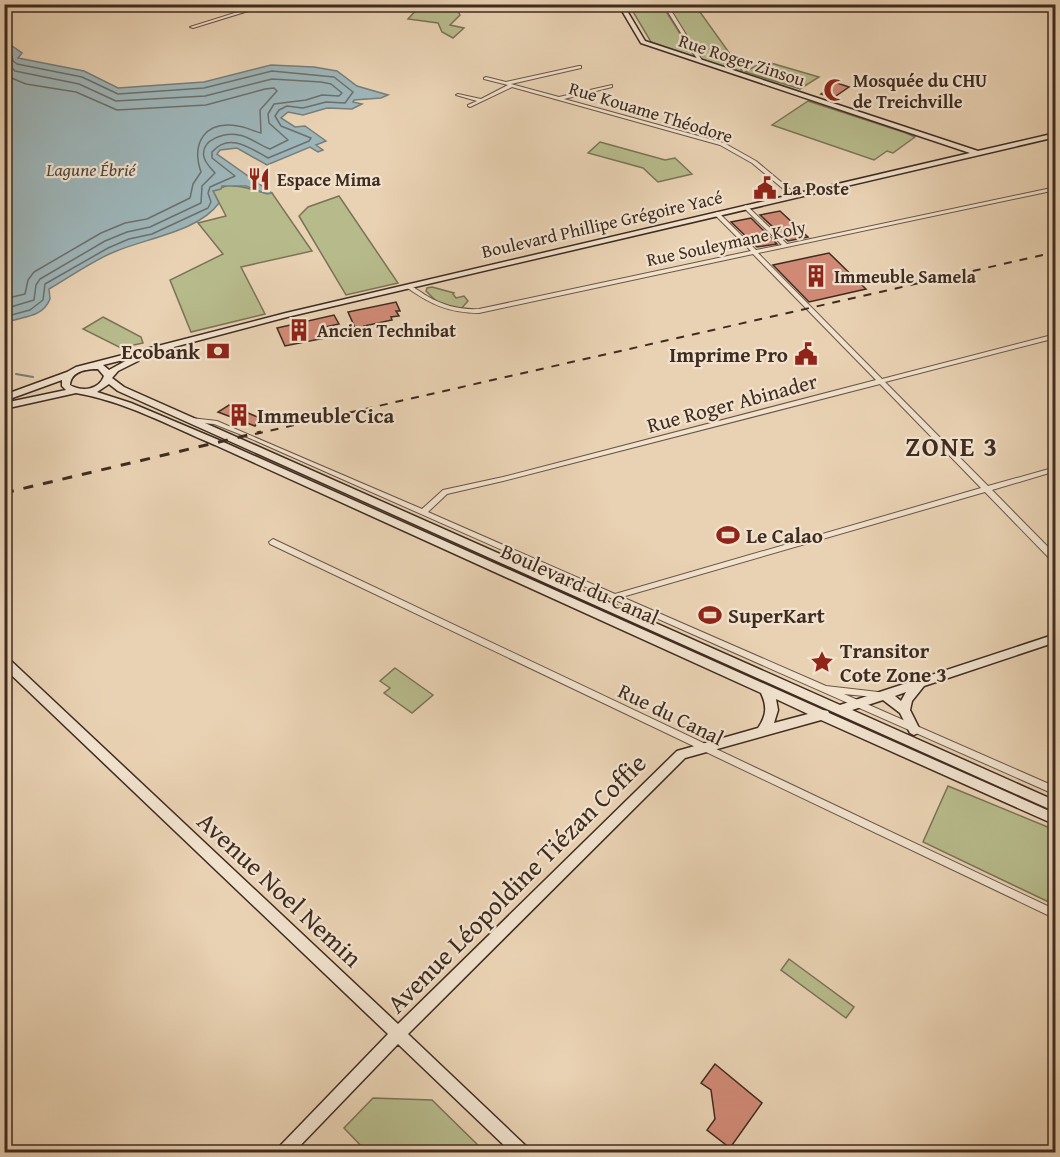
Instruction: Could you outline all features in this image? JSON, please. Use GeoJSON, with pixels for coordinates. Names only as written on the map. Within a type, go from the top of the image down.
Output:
{"type":"FeatureCollection","features":[{"type":"Feature","properties":{"kind":"main road","name":"Rue Roger Zinsou"},"geometry":{"type":"LineString","coordinates":[[620,4],[643,42],[977,153]]}},
{"type":"Feature","properties":{"kind":"main road","name":"Boulevard Phillipe Grégoire Yacé"},"geometry":{"type":"LineString","coordinates":[[69,374],[89,366],[408,286],[1056,135]]}},
{"type":"Feature","properties":{"kind":"main road","name":"Boulevard Phillipe Grégoire Yacé"},"geometry":{"type":"LineString","coordinates":[[80,391],[99,387],[108,377],[157,349]]}},
{"type":"Feature","properties":{"kind":"main road","name":"Boulevard du Canal"},"geometry":{"type":"LineString","coordinates":[[89,366],[105,369],[108,377],[121,389],[1056,807]]}},
{"type":"Feature","properties":{"kind":"main road"},"geometry":{"type":"LineString","coordinates":[[69,374],[66,378],[66,386],[80,391]]}},
{"type":"Feature","properties":{"kind":"main road"},"geometry":{"type":"LineString","coordinates":[[4,398],[69,374]]}},
{"type":"Feature","properties":{"kind":"main road","name":"Boulevard du Canal"},"geometry":{"type":"LineString","coordinates":[[80,391],[128,405],[218,443],[1056,820]]}},
{"type":"Feature","properties":{"kind":"main road"},"geometry":{"type":"LineString","coordinates":[[4,406],[80,391]]}},
{"type":"Feature","properties":{"kind":"main road","name":"Avenue Léopoldine Tiézan Coffie"},"geometry":{"type":"LineString","coordinates":[[284,1152],[398,1034],[681,753],[822,715],[1056,638]]}},
{"type":"Feature","properties":{"kind":"main road","name":"Avenue Noel Nemin"},"geometry":{"type":"LineString","coordinates":[[4,661],[522,1152]]}},
{"type":"Feature","properties":{"kind":"main road"},"geometry":{"type":"LineString","coordinates":[[904,710],[907,699],[922,682]]}},
{"type":"Feature","properties":{"kind":"main road"},"geometry":{"type":"LineString","coordinates":[[762,730],[771,720],[773,712],[772,702],[766,690]]}},
{"type":"Feature","properties":{"kind":"main road"},"geometry":{"type":"LineString","coordinates":[[885,695],[904,710],[914,730]]}},
{"type":"Feature","properties":{"kind":"street"},"geometry":{"type":"LineString","coordinates":[[128,4],[141,10]]}},
{"type":"Feature","properties":{"kind":"street"},"geometry":{"type":"LineString","coordinates":[[192,27],[269,4]]}},
{"type":"Feature","properties":{"kind":"street"},"geometry":{"type":"LineString","coordinates":[[665,4],[701,62]]}},
{"type":"Feature","properties":{"kind":"street"},"geometry":{"type":"LineString","coordinates":[[470,106],[509,84],[579,67]]}},
{"type":"Feature","properties":{"kind":"street","name":"Rue Kouame Théodore"},"geometry":{"type":"LineString","coordinates":[[486,78],[722,144],[754,162],[795,196]]}},
{"type":"Feature","properties":{"kind":"street"},"geometry":{"type":"LineString","coordinates":[[559,99],[610,86]]}},
{"type":"Feature","properties":{"kind":"street"},"geometry":{"type":"LineString","coordinates":[[458,94],[481,100]]}},
{"type":"Feature","properties":{"kind":"street","name":"Rue Souleymane Koly"},"geometry":{"type":"LineString","coordinates":[[408,286],[441,308],[462,312],[479,311],[1056,188]]}},
{"type":"Feature","properties":{"kind":"street"},"geometry":{"type":"LineString","coordinates":[[746,207],[786,246]]}},
{"type":"Feature","properties":{"kind":"street"},"geometry":{"type":"LineString","coordinates":[[717,214],[1056,560]]}},
{"type":"Feature","properties":{"kind":"street","name":"Rue Roger Abinader"},"geometry":{"type":"LineString","coordinates":[[423,512],[445,492],[1056,336]]}},
{"type":"Feature","properties":{"kind":"street","name":"Boulevard du Canal"},"geometry":{"type":"LineString","coordinates":[[191,420],[216,422],[1056,791]]}},
{"type":"Feature","properties":{"kind":"street"},"geometry":{"type":"LineString","coordinates":[[616,596],[1056,469]]}},
{"type":"Feature","properties":{"kind":"street","name":"Rue du Canal"},"geometry":{"type":"LineString","coordinates":[[273,542],[700,748],[1056,915]]}},
{"type":"Feature","properties":{"kind":"street"},"geometry":{"type":"LineString","coordinates":[[818,687],[885,695]]}},
{"type":"Feature","properties":{"kind":"green space"},"geometry":{"type":"Polygon","coordinates":[[[435,5],[457,9],[460,15],[450,25],[464,28],[453,38],[442,32],[438,23],[408,19],[419,7],[435,5]]]}},
{"type":"Feature","properties":{"kind":"green space"},"geometry":{"type":"Polygon","coordinates":[[[629,5],[662,5],[695,57],[651,42],[629,5]]]}},
{"type":"Feature","properties":{"kind":"green space"},"geometry":{"type":"Polygon","coordinates":[[[667,5],[695,5],[743,72],[701,59],[667,5]]]}},
{"type":"Feature","properties":{"kind":"green space"},"geometry":{"type":"Polygon","coordinates":[[[764,61],[819,77],[800,89],[745,72],[764,61]]]}},
{"type":"Feature","properties":{"kind":"green space"},"geometry":{"type":"Polygon","coordinates":[[[808,101],[915,137],[893,153],[887,151],[874,160],[772,125],[808,101]]]}},
{"type":"Feature","properties":{"kind":"green space"},"geometry":{"type":"Polygon","coordinates":[[[600,142],[665,160],[675,158],[692,174],[658,182],[643,168],[588,153],[600,142]]]}},
{"type":"Feature","properties":{"kind":"green space"},"geometry":{"type":"Polygon","coordinates":[[[231,184],[272,193],[312,251],[241,267],[265,314],[191,332],[170,280],[223,254],[198,223],[226,216],[213,191],[231,184]]]}},
{"type":"Feature","properties":{"kind":"green space"},"geometry":{"type":"Polygon","coordinates":[[[339,196],[398,283],[346,295],[299,216],[308,207],[339,196]]]}},
{"type":"Feature","properties":{"kind":"green space"},"geometry":{"type":"Polygon","coordinates":[[[432,287],[454,293],[456,298],[464,296],[468,301],[460,310],[438,303],[426,291],[427,288],[432,287]]]}},
{"type":"Feature","properties":{"kind":"green space"},"geometry":{"type":"Polygon","coordinates":[[[103,317],[141,337],[143,343],[121,348],[83,329],[103,317]]]}},
{"type":"Feature","properties":{"kind":"green space"},"geometry":{"type":"Polygon","coordinates":[[[395,668],[433,695],[412,713],[384,693],[390,688],[380,681],[395,668]]]}},
{"type":"Feature","properties":{"kind":"green space"},"geometry":{"type":"Polygon","coordinates":[[[948,786],[1055,830],[1055,905],[923,842],[948,786]]]}},
{"type":"Feature","properties":{"kind":"green space"},"geometry":{"type":"Polygon","coordinates":[[[789,959],[854,1007],[846,1018],[781,970],[789,959]]]}},
{"type":"Feature","properties":{"kind":"green space"},"geometry":{"type":"Polygon","coordinates":[[[373,1098],[432,1100],[485,1152],[367,1152],[344,1128],[373,1098]]]}},
{"type":"Feature","properties":{"kind":"water","name":"Lagune Ébrié"},"geometry":{"type":"Polygon","coordinates":[[[5,46],[12,46],[22,53],[18,58],[84,71],[118,88],[204,82],[271,65],[314,67],[337,71],[357,86],[388,95],[381,98],[354,100],[353,102],[362,104],[352,109],[327,108],[303,115],[288,112],[281,118],[295,127],[305,126],[326,141],[316,145],[323,150],[318,152],[310,147],[267,165],[237,148],[220,150],[217,154],[272,193],[267,194],[246,186],[222,186],[221,189],[213,191],[219,203],[198,221],[98,260],[49,289],[50,299],[42,310],[31,316],[5,323],[5,46]]]}},
{"type":"Feature","properties":{"kind":"building","name":"Mosquée du CHU de Treichville"},"geometry":{"type":"Polygon","coordinates":[[[837,83],[849,87],[833,98],[821,94],[837,83]]]}},
{"type":"Feature","properties":{"kind":"building"},"geometry":{"type":"Polygon","coordinates":[[[780,211],[808,237],[788,241],[760,215],[780,211]]]}},
{"type":"Feature","properties":{"kind":"building"},"geometry":{"type":"Polygon","coordinates":[[[751,218],[777,244],[757,247],[731,222],[751,218]]]}},
{"type":"Feature","properties":{"kind":"building","name":"Immeuble Samela"},"geometry":{"type":"Polygon","coordinates":[[[829,253],[866,289],[809,302],[773,265],[829,253]]]}},
{"type":"Feature","properties":{"kind":"building"},"geometry":{"type":"Polygon","coordinates":[[[396,302],[400,311],[396,311],[399,316],[356,330],[348,312],[396,302]]]}},
{"type":"Feature","properties":{"kind":"building","name":"Ancien Technibat"},"geometry":{"type":"Polygon","coordinates":[[[334,315],[339,324],[320,328],[325,338],[285,346],[277,328],[334,315]]]}},
{"type":"Feature","properties":{"kind":"building","name":"Immeuble Cica"},"geometry":{"type":"Polygon","coordinates":[[[229,405],[260,418],[255,426],[218,412],[229,405]]]}},
{"type":"Feature","properties":{"kind":"building"},"geometry":{"type":"Polygon","coordinates":[[[715,1064],[762,1103],[730,1148],[707,1130],[715,1119],[711,1090],[701,1083],[715,1064]]]}},
{"type":"Feature","properties":{"kind":"waterway"},"geometry":{"type":"LineString","coordinates":[[16,374],[33,377]]}},
{"type":"Feature","properties":{"kind":"railway"},"geometry":{"type":"LineString","coordinates":[[255,434],[1056,252]]}},
{"type":"Feature","properties":{"kind":"railway"},"geometry":{"type":"LineString","coordinates":[[4,493],[261,432]]}},
{"type":"Feature","properties":{"kind":"place","name":"Mosquée du CHU de Treichville"},"geometry":{"type":"Point","coordinates":[835,90]}},
{"type":"Feature","properties":{"kind":"place","name":"Espace Mima"},"geometry":{"type":"Point","coordinates":[259,179]}},
{"type":"Feature","properties":{"kind":"place","name":"La Poste"},"geometry":{"type":"Point","coordinates":[765,188]}},
{"type":"Feature","properties":{"kind":"place","name":"Immeuble Samela"},"geometry":{"type":"Point","coordinates":[816,276]}},
{"type":"Feature","properties":{"kind":"place","name":"Ancien Technibat"},"geometry":{"type":"Point","coordinates":[299,330]}},
{"type":"Feature","properties":{"kind":"place","name":"Ecobank"},"geometry":{"type":"Point","coordinates":[218,351]}},
{"type":"Feature","properties":{"kind":"place","name":"Imprime Pro"},"geometry":{"type":"Point","coordinates":[806,354]}},
{"type":"Feature","properties":{"kind":"place","name":"Immeuble Cica"},"geometry":{"type":"Point","coordinates":[239,415]}},
{"type":"Feature","properties":{"kind":"place","name":"Le Calao"},"geometry":{"type":"Point","coordinates":[728,535]}},
{"type":"Feature","properties":{"kind":"place","name":"SuperKart"},"geometry":{"type":"Point","coordinates":[710,615]}},
{"type":"Feature","properties":{"kind":"place","name":"Transitor Cote Zone 3"},"geometry":{"type":"Point","coordinates":[822,662]}},
{"type":"Feature","properties":{"kind":"district","name":"ZONE 3"},"geometry":{"type":"Point","coordinates":[952,446]}}]}
